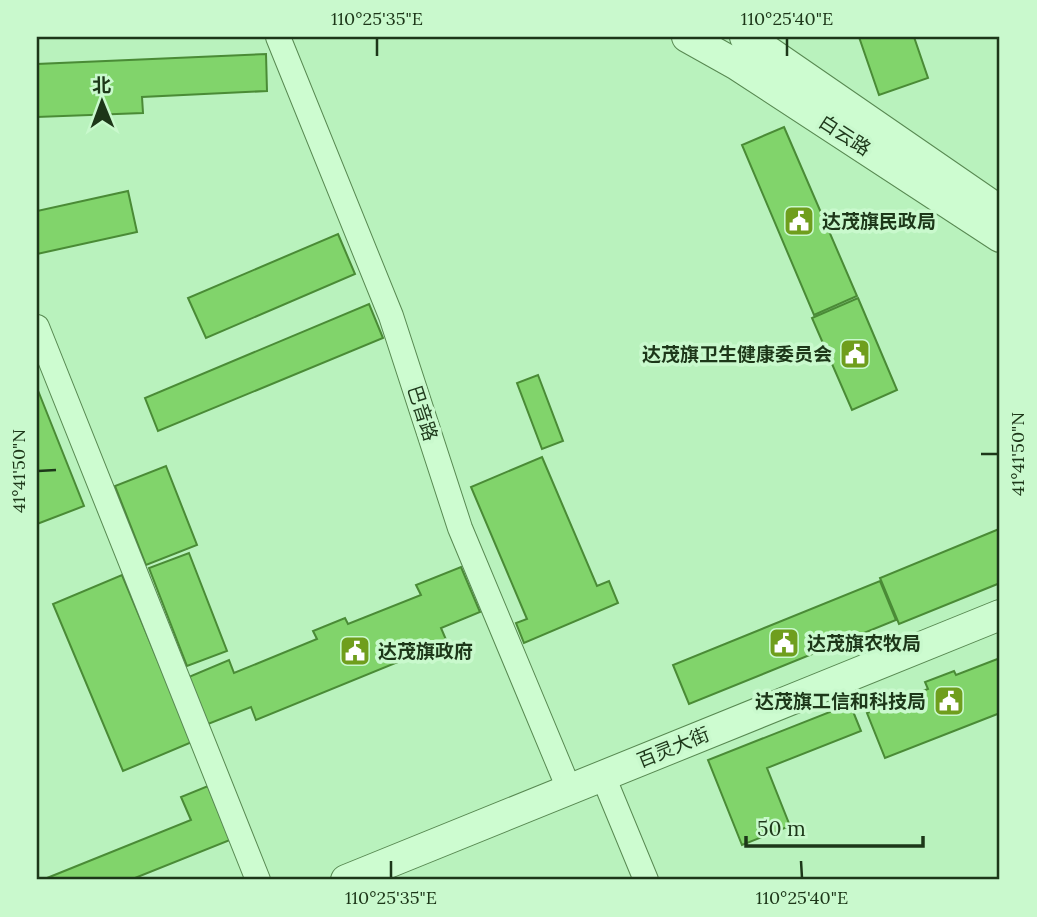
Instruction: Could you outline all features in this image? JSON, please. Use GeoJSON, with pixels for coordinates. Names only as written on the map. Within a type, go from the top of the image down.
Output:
{"type":"FeatureCollection","features":[{"type":"Feature","properties":{"kind":"street","name":"巴音路"},"geometry":{"type":"LineString","coordinates":[[278,37],[391,316],[460,528],[569,789]]}},
{"type":"Feature","properties":{"kind":"street","name":"白云路"},"geometry":{"type":"LineString","coordinates":[[687,37],[737,65],[1000,237]]}},
{"type":"Feature","properties":{"kind":"street","name":"白云路"},"geometry":{"type":"LineString","coordinates":[[745,37],[1000,211]]}},
{"type":"Feature","properties":{"kind":"street"},"geometry":{"type":"LineString","coordinates":[[37,327],[258,880]]}},
{"type":"Feature","properties":{"kind":"street","name":"百灵大街"},"geometry":{"type":"LineString","coordinates":[[346,880],[1000,615]]}},
{"type":"Feature","properties":{"kind":"street"},"geometry":{"type":"LineString","coordinates":[[603,776],[646,880]]}},
{"type":"Feature","properties":{"kind":"building"},"geometry":{"type":"Polygon","coordinates":[[[859,37],[914,37],[928,78],[879,95],[859,37]]]}},
{"type":"Feature","properties":{"kind":"building"},"geometry":{"type":"Polygon","coordinates":[[[266,54],[267,91],[142,97],[143,113],[37,117],[37,64],[266,54]]]}},
{"type":"Feature","properties":{"kind":"building","name":"达茂旗民政局"},"geometry":{"type":"Polygon","coordinates":[[[784,127],[857,296],[814,315],[742,145],[784,127]]]}},
{"type":"Feature","properties":{"kind":"building"},"geometry":{"type":"Polygon","coordinates":[[[128,191],[137,232],[37,254],[37,211],[128,191]]]}},
{"type":"Feature","properties":{"kind":"building"},"geometry":{"type":"Polygon","coordinates":[[[338,234],[355,274],[206,338],[188,298],[338,234]]]}},
{"type":"Feature","properties":{"kind":"building","name":"达茂旗卫生健康委员会"},"geometry":{"type":"Polygon","coordinates":[[[858,298],[897,390],[852,410],[812,318],[858,298]]]}},
{"type":"Feature","properties":{"kind":"building"},"geometry":{"type":"Polygon","coordinates":[[[369,304],[383,338],[158,431],[145,398],[369,304]]]}},
{"type":"Feature","properties":{"kind":"building"},"geometry":{"type":"Polygon","coordinates":[[[538,375],[563,441],[542,449],[517,383],[538,375]]]}},
{"type":"Feature","properties":{"kind":"building"},"geometry":{"type":"Polygon","coordinates":[[[37,388],[84,506],[37,524],[37,388]]]}},
{"type":"Feature","properties":{"kind":"building"},"geometry":{"type":"Polygon","coordinates":[[[542,457],[597,586],[609,581],[618,603],[524,643],[516,623],[527,619],[471,487],[542,457]]]}},
{"type":"Feature","properties":{"kind":"building"},"geometry":{"type":"Polygon","coordinates":[[[166,466],[197,545],[146,565],[115,486],[166,466]]]}},
{"type":"Feature","properties":{"kind":"building"},"geometry":{"type":"Polygon","coordinates":[[[999,529],[1000,583],[899,624],[880,578],[999,529]]]}},
{"type":"Feature","properties":{"kind":"building"},"geometry":{"type":"Polygon","coordinates":[[[189,553],[227,651],[187,666],[149,568],[189,553]]]}},
{"type":"Feature","properties":{"kind":"building","name":"达茂旗政府"},"geometry":{"type":"Polygon","coordinates":[[[461,567],[480,612],[441,628],[447,642],[256,720],[251,707],[203,726],[184,679],[229,660],[234,673],[317,639],[313,631],[345,618],[348,624],[421,595],[416,585],[461,567]]]}},
{"type":"Feature","properties":{"kind":"building"},"geometry":{"type":"Polygon","coordinates":[[[122,575],[192,742],[123,771],[53,604],[122,575]]]}},
{"type":"Feature","properties":{"kind":"building","name":"达茂旗农牧局"},"geometry":{"type":"Polygon","coordinates":[[[880,581],[896,620],[689,704],[673,665],[880,581]]]}},
{"type":"Feature","properties":{"kind":"building","name":"达茂旗工信和科技局"},"geometry":{"type":"Polygon","coordinates":[[[1000,658],[1000,713],[885,758],[867,713],[928,689],[925,682],[954,671],[956,675],[1000,658]]]}},
{"type":"Feature","properties":{"kind":"building"},"geometry":{"type":"Polygon","coordinates":[[[850,704],[861,731],[767,768],[790,826],[742,845],[708,760],[850,704]]]}},
{"type":"Feature","properties":{"kind":"building"},"geometry":{"type":"Polygon","coordinates":[[[208,786],[230,840],[130,880],[42,880],[191,820],[181,797],[208,786]]]}},
{"type":"Feature","properties":{"kind":"place","name":"达茂旗民政局"},"geometry":{"type":"Point","coordinates":[799,221]}},
{"type":"Feature","properties":{"kind":"place","name":"达茂旗卫生健康委员会"},"geometry":{"type":"Point","coordinates":[855,354]}},
{"type":"Feature","properties":{"kind":"place","name":"达茂旗农牧局"},"geometry":{"type":"Point","coordinates":[784,643]}},
{"type":"Feature","properties":{"kind":"place","name":"达茂旗政府"},"geometry":{"type":"Point","coordinates":[355,651]}},
{"type":"Feature","properties":{"kind":"place","name":"达茂旗工信和科技局"},"geometry":{"type":"Point","coordinates":[949,701]}}]}
